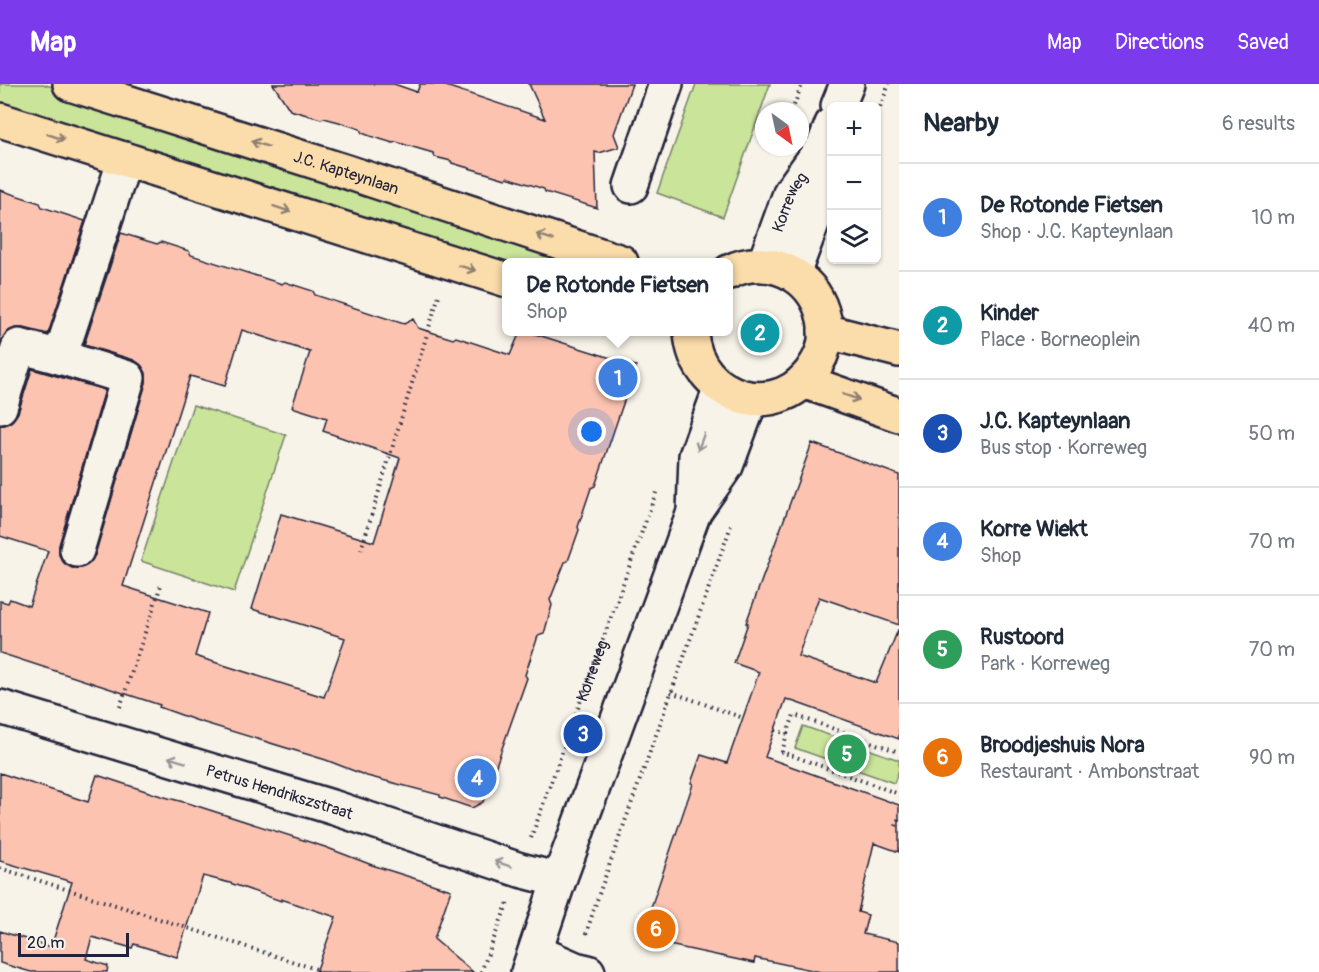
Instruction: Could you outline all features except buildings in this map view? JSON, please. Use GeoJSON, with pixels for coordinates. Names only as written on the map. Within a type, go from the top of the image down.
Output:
{"type":"FeatureCollection","features":[{"type":"Feature","properties":{"kind":"main road","name":"J.C. Kapteynlaan"},"geometry":{"type":"LineString","coordinates":[[70,84],[609,258]]}},
{"type":"Feature","properties":{"kind":"main road"},"geometry":{"type":"LineString","coordinates":[[0,120],[502,279]]}},
{"type":"Feature","properties":{"kind":"main road"},"geometry":{"type":"LineString","coordinates":[[687,336],[706,375],[734,394],[751,399],[779,396],[790,391],[804,381],[814,369],[824,348],[825,331],[823,314],[814,293],[806,284],[778,270],[743,266],[733,270]]}},
{"type":"Feature","properties":{"kind":"main road"},"geometry":{"type":"LineString","coordinates":[[825,331],[899,350]]}},
{"type":"Feature","properties":{"kind":"main road"},"geometry":{"type":"LineString","coordinates":[[804,381],[899,415]]}},
{"type":"Feature","properties":{"kind":"street"},"geometry":{"type":"LineString","coordinates":[[631,186],[666,84]]}},
{"type":"Feature","properties":{"kind":"street"},"geometry":{"type":"LineString","coordinates":[[840,102],[847,84]]}},
{"type":"Feature","properties":{"kind":"street","name":"Korreweg"},"geometry":{"type":"LineString","coordinates":[[778,270],[791,191],[827,137]]}},
{"type":"Feature","properties":{"kind":"street"},"geometry":{"type":"LineString","coordinates":[[60,357],[125,159]]}},
{"type":"Feature","properties":{"kind":"street"},"geometry":{"type":"LineString","coordinates":[[0,407],[19,346],[128,378],[77,550]]}},
{"type":"Feature","properties":{"kind":"street"},"geometry":{"type":"LineString","coordinates":[[694,512],[696,456],[721,387]]}},
{"type":"Feature","properties":{"kind":"street"},"geometry":{"type":"LineString","coordinates":[[582,970],[532,962],[559,880],[694,512],[726,466],[751,399]]}},
{"type":"Feature","properties":{"kind":"street","name":"Petrus Hendrikszstraat"},"geometry":{"type":"LineString","coordinates":[[0,707],[335,808],[520,870],[559,880]]}},
{"type":"Feature","properties":{"kind":"path"},"geometry":{"type":"LineString","coordinates":[[795,102],[802,84]]}},
{"type":"Feature","properties":{"kind":"path"},"geometry":{"type":"LineString","coordinates":[[881,105],[889,84]]}},
{"type":"Feature","properties":{"kind":"path"},"geometry":{"type":"LineString","coordinates":[[361,550],[449,263]]}},
{"type":"Feature","properties":{"kind":"path","name":"Korreweg"},"geometry":{"type":"LineString","coordinates":[[481,972],[657,490]]}},
{"type":"Feature","properties":{"kind":"path"},"geometry":{"type":"LineString","coordinates":[[582,970],[599,894],[733,521]]}},
{"type":"Feature","properties":{"kind":"path"},"geometry":{"type":"LineString","coordinates":[[110,740],[161,585]]}},
{"type":"Feature","properties":{"kind":"path"},"geometry":{"type":"LineString","coordinates":[[671,692],[743,718]]}},
{"type":"Feature","properties":{"kind":"path"},"geometry":{"type":"LineString","coordinates":[[899,752],[794,714],[782,752],[899,794]]}},
{"type":"Feature","properties":{"kind":"path"},"geometry":{"type":"LineString","coordinates":[[775,730],[788,734]]}},
{"type":"Feature","properties":{"kind":"path"},"geometry":{"type":"LineString","coordinates":[[896,826],[899,817]]}},
{"type":"Feature","properties":{"kind":"path"},"geometry":{"type":"LineString","coordinates":[[0,868],[319,969],[318,972]]}},
{"type":"Feature","properties":{"kind":"green space"},"geometry":{"type":"Polygon","coordinates":[[[0,84],[43,84],[583,258],[502,258],[502,270],[0,110],[0,84]]]}},
{"type":"Feature","properties":{"kind":"green space"},"geometry":{"type":"Polygon","coordinates":[[[696,84],[770,84],[764,102],[755,102],[755,126],[723,217],[657,193],[696,84]]]}},
{"type":"Feature","properties":{"kind":"green space"},"geometry":{"type":"Polygon","coordinates":[[[193,405],[286,435],[234,592],[141,561],[193,405]]]}},
{"type":"Feature","properties":{"kind":"green space"},"geometry":{"type":"Polygon","coordinates":[[[803,726],[899,760],[899,770],[894,783],[795,748],[803,726]]]}},
{"type":"Feature","properties":{"kind":"place","name":"Kinder"},"geometry":{"type":"Point","coordinates":[760,333]}},
{"type":"Feature","properties":{"kind":"place","name":"De Rotonde Fietsen"},"geometry":{"type":"Point","coordinates":[618,378]}},
{"type":"Feature","properties":{"kind":"place","name":"J.C. Kapteynlaan"},"geometry":{"type":"Point","coordinates":[583,734]}},
{"type":"Feature","properties":{"kind":"place","name":"Rustoord"},"geometry":{"type":"Point","coordinates":[847,754]}},
{"type":"Feature","properties":{"kind":"place","name":"Korre Wiekt"},"geometry":{"type":"Point","coordinates":[477,778]}},
{"type":"Feature","properties":{"kind":"place","name":"Broodjeshuis Nora"},"geometry":{"type":"Point","coordinates":[656,929]}}]}
